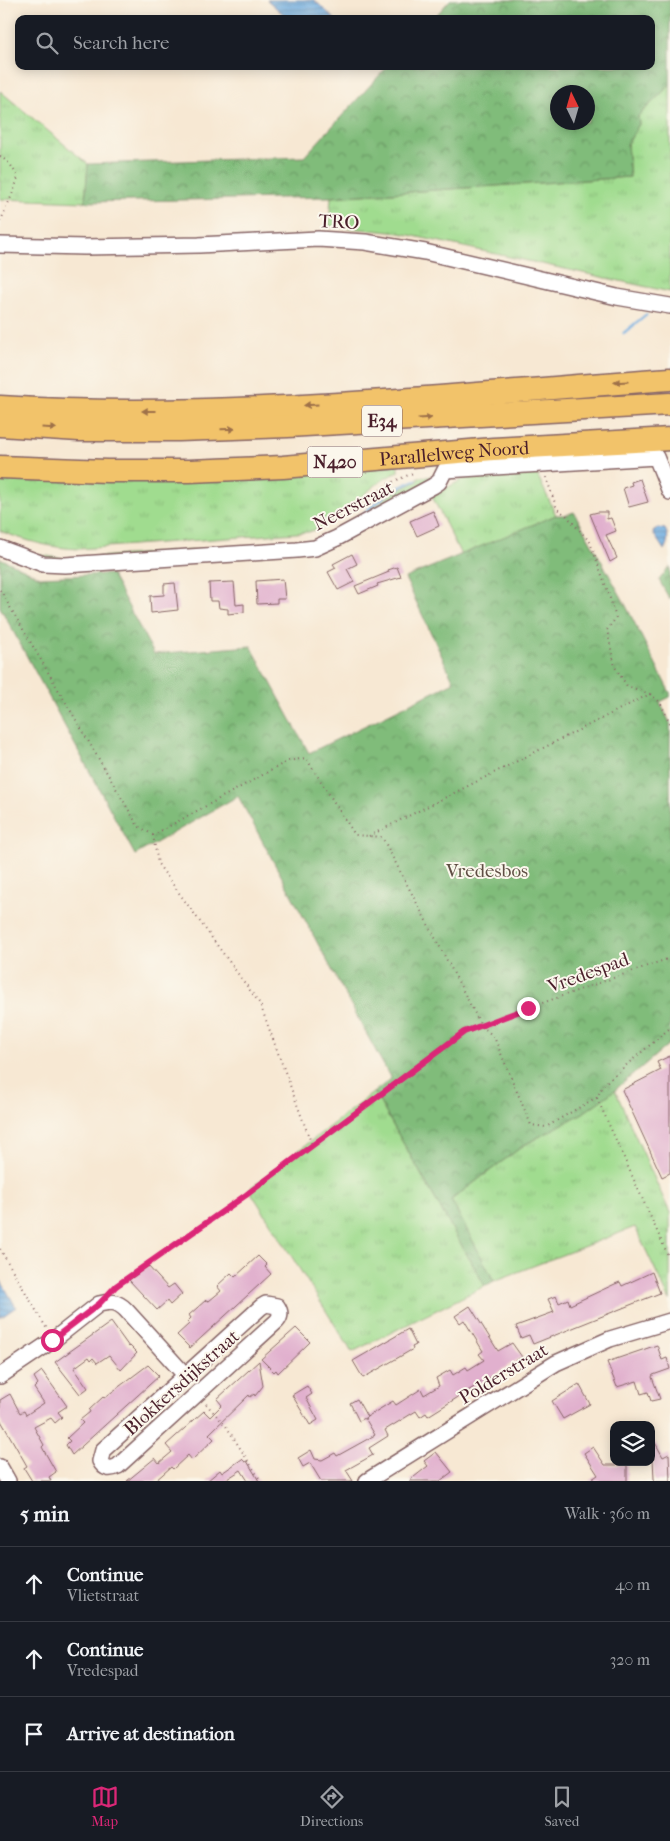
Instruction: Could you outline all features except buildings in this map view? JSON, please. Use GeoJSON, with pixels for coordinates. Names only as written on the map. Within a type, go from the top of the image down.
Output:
{"type":"FeatureCollection","features":[{"type":"Feature","properties":{"kind":"highway","name":"E34"},"geometry":{"type":"LineString","coordinates":[[0,407],[117,411],[241,409],[670,378]]}},
{"type":"Feature","properties":{"kind":"highway","name":"E34"},"geometry":{"type":"LineString","coordinates":[[0,425],[79,430],[179,430],[298,426],[670,404]]}},
{"type":"Feature","properties":{"kind":"highway","name":"Parallelweg Noord"},"geometry":{"type":"LineString","coordinates":[[0,456],[92,460],[207,459],[670,429]]}},
{"type":"Feature","properties":{"kind":"highway","name":"Parallelweg Noord"},"geometry":{"type":"LineString","coordinates":[[0,467],[107,471],[283,467],[484,450],[670,439]]}},
{"type":"Feature","properties":{"kind":"street","name":"TRO"},"geometry":{"type":"LineString","coordinates":[[0,245],[85,247],[318,239],[365,242],[425,252],[670,306]]}},
{"type":"Feature","properties":{"kind":"street","name":"Neerstraat"},"geometry":{"type":"LineString","coordinates":[[0,548],[43,564],[65,565],[315,548],[433,486],[439,482],[445,470],[656,457],[670,492]]}},
{"type":"Feature","properties":{"kind":"street","name":"Blokkersdijkstraat"},"geometry":{"type":"LineString","coordinates":[[99,1304],[108,1301],[122,1305],[185,1375]]}},
{"type":"Feature","properties":{"kind":"street"},"geometry":{"type":"LineString","coordinates":[[0,1376],[99,1304]]}},
{"type":"Feature","properties":{"kind":"street","name":"Blokkersdijkstraat"},"geometry":{"type":"LineString","coordinates":[[266,1304],[277,1306],[280,1311],[280,1318],[277,1322],[118,1466],[113,1469],[102,1466],[100,1460],[103,1450],[185,1375],[261,1307],[266,1304]]}},
{"type":"Feature","properties":{"kind":"street","name":"Polderstraat"},"geometry":{"type":"LineString","coordinates":[[367,1481],[556,1364],[610,1339],[670,1321]]}},
{"type":"Feature","properties":{"kind":"path"},"geometry":{"type":"LineString","coordinates":[[0,156],[10,164],[18,176],[15,190],[0,222]]}},
{"type":"Feature","properties":{"kind":"path"},"geometry":{"type":"LineString","coordinates":[[542,464],[557,509],[566,515],[590,542],[599,565],[616,618],[607,630],[615,667],[627,686],[650,694],[660,702],[670,723]]}},
{"type":"Feature","properties":{"kind":"path"},"geometry":{"type":"LineString","coordinates":[[342,520],[388,484],[403,476],[416,473]]}},
{"type":"Feature","properties":{"kind":"path"},"geometry":{"type":"LineString","coordinates":[[0,590],[138,826],[153,835],[158,864],[260,1004],[312,1146]]}},
{"type":"Feature","properties":{"kind":"path"},"geometry":{"type":"LineString","coordinates":[[368,836],[650,694]]}},
{"type":"Feature","properties":{"kind":"path"},"geometry":{"type":"LineString","coordinates":[[153,835],[288,761],[306,758],[355,835],[382,837],[481,1025],[494,1037],[531,1125],[546,1127],[598,1099],[604,1084],[670,1028]]}},
{"type":"Feature","properties":{"kind":"path","name":"Vredespad"},"geometry":{"type":"LineString","coordinates":[[99,1304],[116,1286],[246,1195],[464,1032],[670,958]]}},
{"type":"Feature","properties":{"kind":"path"},"geometry":{"type":"LineString","coordinates":[[598,1099],[670,1260]]}},
{"type":"Feature","properties":{"kind":"path"},"geometry":{"type":"LineString","coordinates":[[0,1249],[52,1340]]}},
{"type":"Feature","properties":{"kind":"path"},"geometry":{"type":"LineString","coordinates":[[198,1394],[226,1426],[261,1481]]}},
{"type":"Feature","properties":{"kind":"green space"},"geometry":{"type":"Polygon","coordinates":[[[450,0],[670,0],[670,85],[638,116],[639,124],[627,145],[630,177],[331,197],[85,202],[88,164],[304,157],[384,70],[655,70],[655,15],[437,15],[450,0]]]}},
{"type":"Feature","properties":{"kind":"green space"},"geometry":{"type":"Polygon","coordinates":[[[670,85],[670,292],[400,233],[329,226],[331,197],[630,177],[627,145],[639,124],[638,116],[670,85]]]}},
{"type":"Feature","properties":{"kind":"green space"},"geometry":{"type":"Polygon","coordinates":[[[0,91],[88,164],[85,202],[0,199],[0,91]]]}},
{"type":"Feature","properties":{"kind":"green space"},"geometry":{"type":"Polygon","coordinates":[[[398,465],[398,472],[374,486],[337,518],[309,532],[79,549],[39,543],[0,531],[0,471],[398,465]]]}},
{"type":"Feature","properties":{"kind":"green space"},"geometry":{"type":"Polygon","coordinates":[[[535,470],[556,515],[461,555],[432,496],[465,478],[480,474],[535,470]]]}},
{"type":"Feature","properties":{"kind":"green space"},"geometry":{"type":"Polygon","coordinates":[[[436,476],[428,485],[340,534],[303,547],[67,562],[41,558],[0,544],[0,541],[34,554],[67,559],[302,543],[325,536],[359,514],[363,517],[391,494],[418,481],[418,477],[436,476]]]}},
{"type":"Feature","properties":{"kind":"green space","name":"Vredesbos"},"geometry":{"type":"Polygon","coordinates":[[[574,512],[622,598],[670,693],[670,697],[660,702],[670,723],[670,1043],[615,1090],[583,1113],[524,1145],[451,1200],[494,1281],[485,1286],[374,1092],[391,1079],[238,796],[135,855],[0,607],[0,558],[40,577],[111,574],[154,654],[251,646],[309,753],[454,682],[405,578],[556,515],[566,515],[574,512]]]}},
{"type":"Feature","properties":{"kind":"green space"},"geometry":{"type":"Polygon","coordinates":[[[670,567],[670,600],[659,580],[670,567]]]}},
{"type":"Feature","properties":{"kind":"green space"},"geometry":{"type":"Polygon","coordinates":[[[615,1090],[670,1213],[670,1301],[635,1227],[494,1281],[451,1200],[524,1145],[583,1113],[615,1090]]]}},
{"type":"Feature","properties":{"kind":"green space"},"geometry":{"type":"Polygon","coordinates":[[[374,1092],[485,1286],[352,1352],[249,1189],[374,1092]]]}},
{"type":"Feature","properties":{"kind":"water"},"geometry":{"type":"Polygon","coordinates":[[[267,0],[314,0],[331,15],[284,15],[267,0]]]}},
{"type":"Feature","properties":{"kind":"water"},"geometry":{"type":"Polygon","coordinates":[[[658,528],[665,529],[667,534],[664,550],[653,533],[658,528]]]}},
{"type":"Feature","properties":{"kind":"water"},"geometry":{"type":"Polygon","coordinates":[[[0,1279],[16,1307],[0,1318],[0,1279]]]}},
{"type":"Feature","properties":{"kind":"waterway"},"geometry":{"type":"LineString","coordinates":[[624,333],[646,315]]}},
{"type":"Feature","properties":{"kind":"waterway"},"geometry":{"type":"LineString","coordinates":[[362,515],[389,492],[416,480]]}},
{"type":"Feature","properties":{"kind":"route"},"geometry":{"type":"LineString","coordinates":[[52,1340],[99,1304],[116,1286],[246,1195],[464,1032],[528,1008]]}}]}
